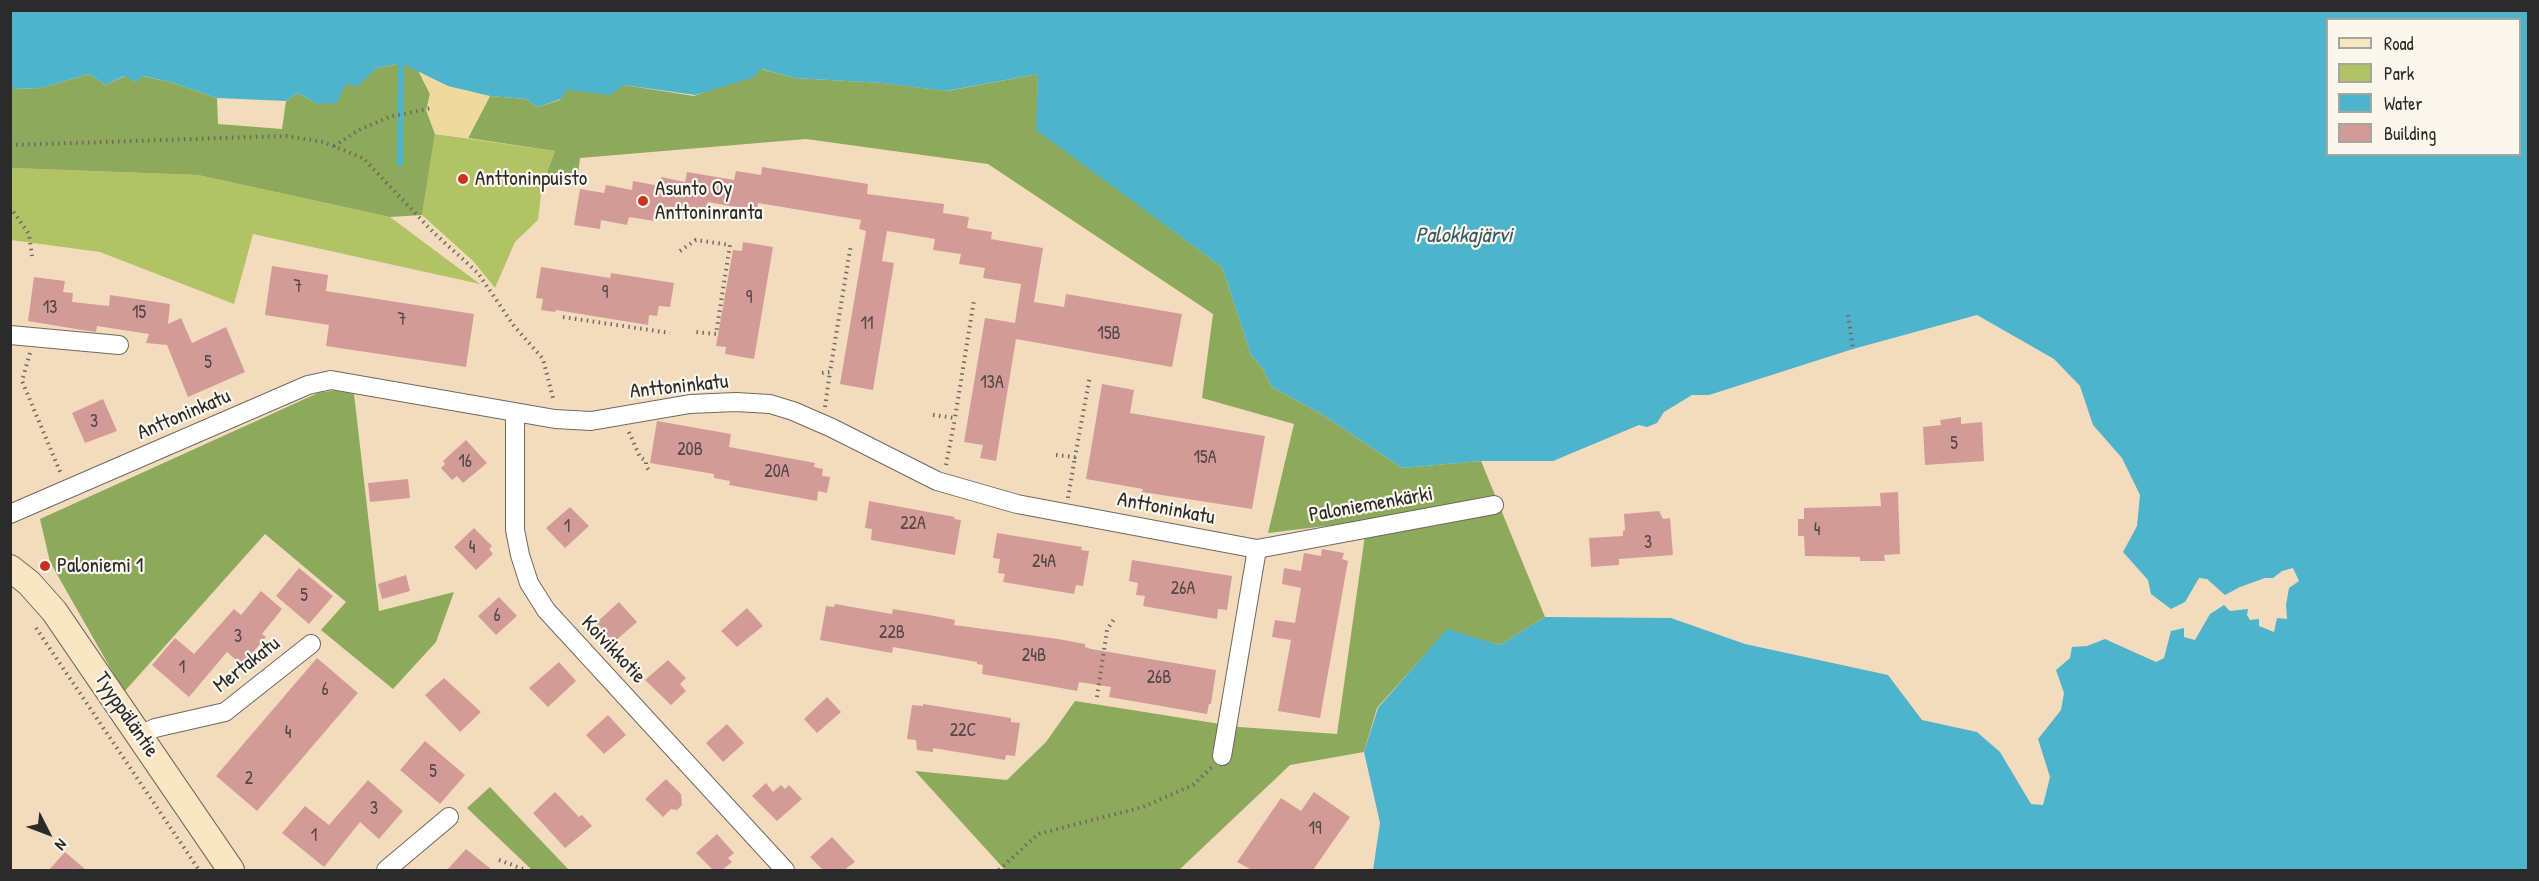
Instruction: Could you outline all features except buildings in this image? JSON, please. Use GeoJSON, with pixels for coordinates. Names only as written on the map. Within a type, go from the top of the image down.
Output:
{"type":"FeatureCollection","features":[{"type":"Feature","properties":{"kind":"street"},"geometry":{"type":"LineString","coordinates":[[10,335],[119,345]]}},
{"type":"Feature","properties":{"kind":"street","name":"Anttoninkatu"},"geometry":{"type":"LineString","coordinates":[[10,514],[308,385],[331,380],[515,414],[591,421],[690,404],[736,402],[770,405],[793,411],[832,428],[947,484],[1017,504],[1257,549]]}},
{"type":"Feature","properties":{"kind":"street","name":"Koivikkotie"},"geometry":{"type":"LineString","coordinates":[[515,414],[515,530],[529,583],[546,610],[785,870]]}},
{"type":"Feature","properties":{"kind":"street","name":"Paloniemenkärki"},"geometry":{"type":"LineString","coordinates":[[1257,549],[1494,505]]}},
{"type":"Feature","properties":{"kind":"street"},"geometry":{"type":"LineString","coordinates":[[1222,756],[1257,549]]}},
{"type":"Feature","properties":{"kind":"street","name":"Tyyppäläntie"},"geometry":{"type":"LineString","coordinates":[[10,568],[29,583],[54,610],[231,870]]}},
{"type":"Feature","properties":{"kind":"street","name":"Mertakatu"},"geometry":{"type":"LineString","coordinates":[[140,735],[155,728],[225,712],[310,644]]}},
{"type":"Feature","properties":{"kind":"street"},"geometry":{"type":"LineString","coordinates":[[386,870],[449,817]]}},
{"type":"Feature","properties":{"kind":"path"},"geometry":{"type":"LineString","coordinates":[[333,146],[359,130],[389,117],[430,108]]}},
{"type":"Feature","properties":{"kind":"path"},"geometry":{"type":"LineString","coordinates":[[10,145],[286,136],[323,142],[363,159],[433,232],[478,273],[514,326],[543,359],[555,404]]}},
{"type":"Feature","properties":{"kind":"path"},"geometry":{"type":"LineString","coordinates":[[10,207],[29,234],[33,256]]}},
{"type":"Feature","properties":{"kind":"path"},"geometry":{"type":"LineString","coordinates":[[680,250],[696,240],[730,245],[716,334],[696,332]]}},
{"type":"Feature","properties":{"kind":"path"},"geometry":{"type":"LineString","coordinates":[[824,413],[851,244]]}},
{"type":"Feature","properties":{"kind":"path"},"geometry":{"type":"LineString","coordinates":[[944,472],[974,300]]}},
{"type":"Feature","properties":{"kind":"path"},"geometry":{"type":"LineString","coordinates":[[1848,315],[1853,349]]}},
{"type":"Feature","properties":{"kind":"path"},"geometry":{"type":"LineString","coordinates":[[563,317],[670,333]]}},
{"type":"Feature","properties":{"kind":"path"},"geometry":{"type":"LineString","coordinates":[[35,338],[22,381],[62,477]]}},
{"type":"Feature","properties":{"kind":"path"},"geometry":{"type":"LineString","coordinates":[[822,373],[830,372]]}},
{"type":"Feature","properties":{"kind":"path"},"geometry":{"type":"LineString","coordinates":[[1067,504],[1090,376]]}},
{"type":"Feature","properties":{"kind":"path"},"geometry":{"type":"LineString","coordinates":[[933,415],[955,418]]}},
{"type":"Feature","properties":{"kind":"path"},"geometry":{"type":"LineString","coordinates":[[626,425],[640,458],[646,460],[646,466],[650,472]]}},
{"type":"Feature","properties":{"kind":"path"},"geometry":{"type":"LineString","coordinates":[[1056,454],[1075,457]]}},
{"type":"Feature","properties":{"kind":"path"},"geometry":{"type":"LineString","coordinates":[[1097,697],[1107,630],[1114,619]]}},
{"type":"Feature","properties":{"kind":"path"},"geometry":{"type":"LineString","coordinates":[[33,623],[199,870]]}},
{"type":"Feature","properties":{"kind":"path"},"geometry":{"type":"LineString","coordinates":[[999,870],[1038,834],[1143,807],[1194,785],[1222,756]]}},
{"type":"Feature","properties":{"kind":"path"},"geometry":{"type":"LineString","coordinates":[[499,860],[526,870]]}},
{"type":"Feature","properties":{"kind":"green space"},"geometry":{"type":"Polygon","coordinates":[[[401,63],[418,70],[430,94],[427,110],[435,134],[422,215],[390,217],[198,175],[11,168],[11,89],[41,88],[89,74],[106,85],[125,76],[136,82],[142,76],[170,82],[217,98],[218,124],[282,129],[286,101],[298,93],[318,104],[346,84],[357,86],[377,68],[401,63]]]}},
{"type":"Feature","properties":{"kind":"green space"},"geometry":{"type":"Polygon","coordinates":[[[761,69],[794,78],[883,83],[947,91],[1038,74],[1037,130],[1222,267],[1251,355],[1263,369],[1272,387],[1325,416],[1402,468],[1481,461],[1545,617],[1500,645],[1447,630],[1377,708],[1364,752],[1290,765],[1179,870],[1005,870],[915,771],[1007,780],[1046,742],[1075,701],[1239,727],[1337,734],[1367,521],[1268,533],[1294,424],[1202,398],[1213,314],[988,164],[806,139],[580,158],[577,182],[542,186],[555,151],[468,138],[490,96],[526,99],[538,107],[560,100],[567,90],[624,85],[694,96],[722,85],[751,78],[761,69]]]}},
{"type":"Feature","properties":{"kind":"green space"},"geometry":{"type":"Polygon","coordinates":[[[435,134],[555,151],[542,186],[538,220],[515,242],[495,288],[473,261],[422,215],[435,134]]]}},
{"type":"Feature","properties":{"kind":"green space"},"geometry":{"type":"Polygon","coordinates":[[[11,168],[198,175],[390,217],[480,284],[253,234],[234,304],[100,252],[11,240],[11,168]]]}},
{"type":"Feature","properties":{"kind":"green space"},"geometry":{"type":"Polygon","coordinates":[[[336,390],[354,394],[379,611],[454,592],[436,642],[393,689],[321,630],[346,602],[265,534],[124,692],[50,562],[40,519],[318,393],[336,390]]]}},
{"type":"Feature","properties":{"kind":"green space"},"geometry":{"type":"Polygon","coordinates":[[[490,787],[569,870],[532,870],[467,808],[490,787]]]}},
{"type":"Feature","properties":{"kind":"sand"},"geometry":{"type":"Polygon","coordinates":[[[418,70],[448,86],[490,96],[468,138],[435,134],[426,110],[430,94],[418,70]]]}},
{"type":"Feature","properties":{"kind":"water","name":"Palokkajärvi"},"geometry":{"type":"Polygon","coordinates":[[[10,11],[2528,11],[2528,870],[1373,870],[1380,823],[1364,752],[1378,708],[1447,629],[1500,645],[1545,617],[1671,618],[1745,644],[1888,675],[1922,720],[1977,732],[2000,752],[2031,804],[2043,805],[2050,777],[2038,739],[2061,710],[2064,693],[2056,670],[2070,658],[2072,647],[2087,646],[2105,639],[2156,662],[2164,658],[2171,631],[2184,628],[2184,637],[2195,640],[2210,614],[2224,605],[2230,611],[2248,609],[2247,615],[2250,620],[2259,619],[2259,626],[2274,632],[2277,618],[2287,619],[2286,605],[2289,588],[2299,581],[2293,568],[2282,571],[2273,578],[2265,578],[2225,595],[2207,579],[2199,578],[2185,602],[2171,609],[2151,594],[2148,580],[2123,552],[2137,526],[2140,495],[2122,458],[2093,425],[2080,386],[2054,359],[1977,315],[1853,349],[1709,395],[1692,395],[1664,412],[1657,423],[1647,427],[1639,425],[1553,461],[1481,461],[1402,468],[1325,416],[1272,387],[1263,369],[1251,355],[1222,267],[1036,130],[1038,74],[946,91],[882,83],[794,78],[762,69],[752,78],[695,95],[624,85],[610,95],[567,90],[561,99],[538,107],[526,99],[490,96],[448,86],[401,63],[377,68],[357,87],[346,84],[337,103],[318,104],[298,93],[286,101],[217,98],[170,82],[143,76],[136,82],[124,76],[106,85],[89,74],[41,88],[11,89],[10,11]]]}},
{"type":"Feature","properties":{"kind":"waterway"},"geometry":{"type":"LineString","coordinates":[[400,163],[401,63]]}},
{"type":"Feature","properties":{"kind":"place","name":"Anttoninpuisto"},"geometry":{"type":"Point","coordinates":[463,179]}},
{"type":"Feature","properties":{"kind":"place","name":"Asunto Oy Anttoninranta"},"geometry":{"type":"Point","coordinates":[643,201]}},
{"type":"Feature","properties":{"kind":"place","name":"Paloniemi 1"},"geometry":{"type":"Point","coordinates":[45,566]}}]}
